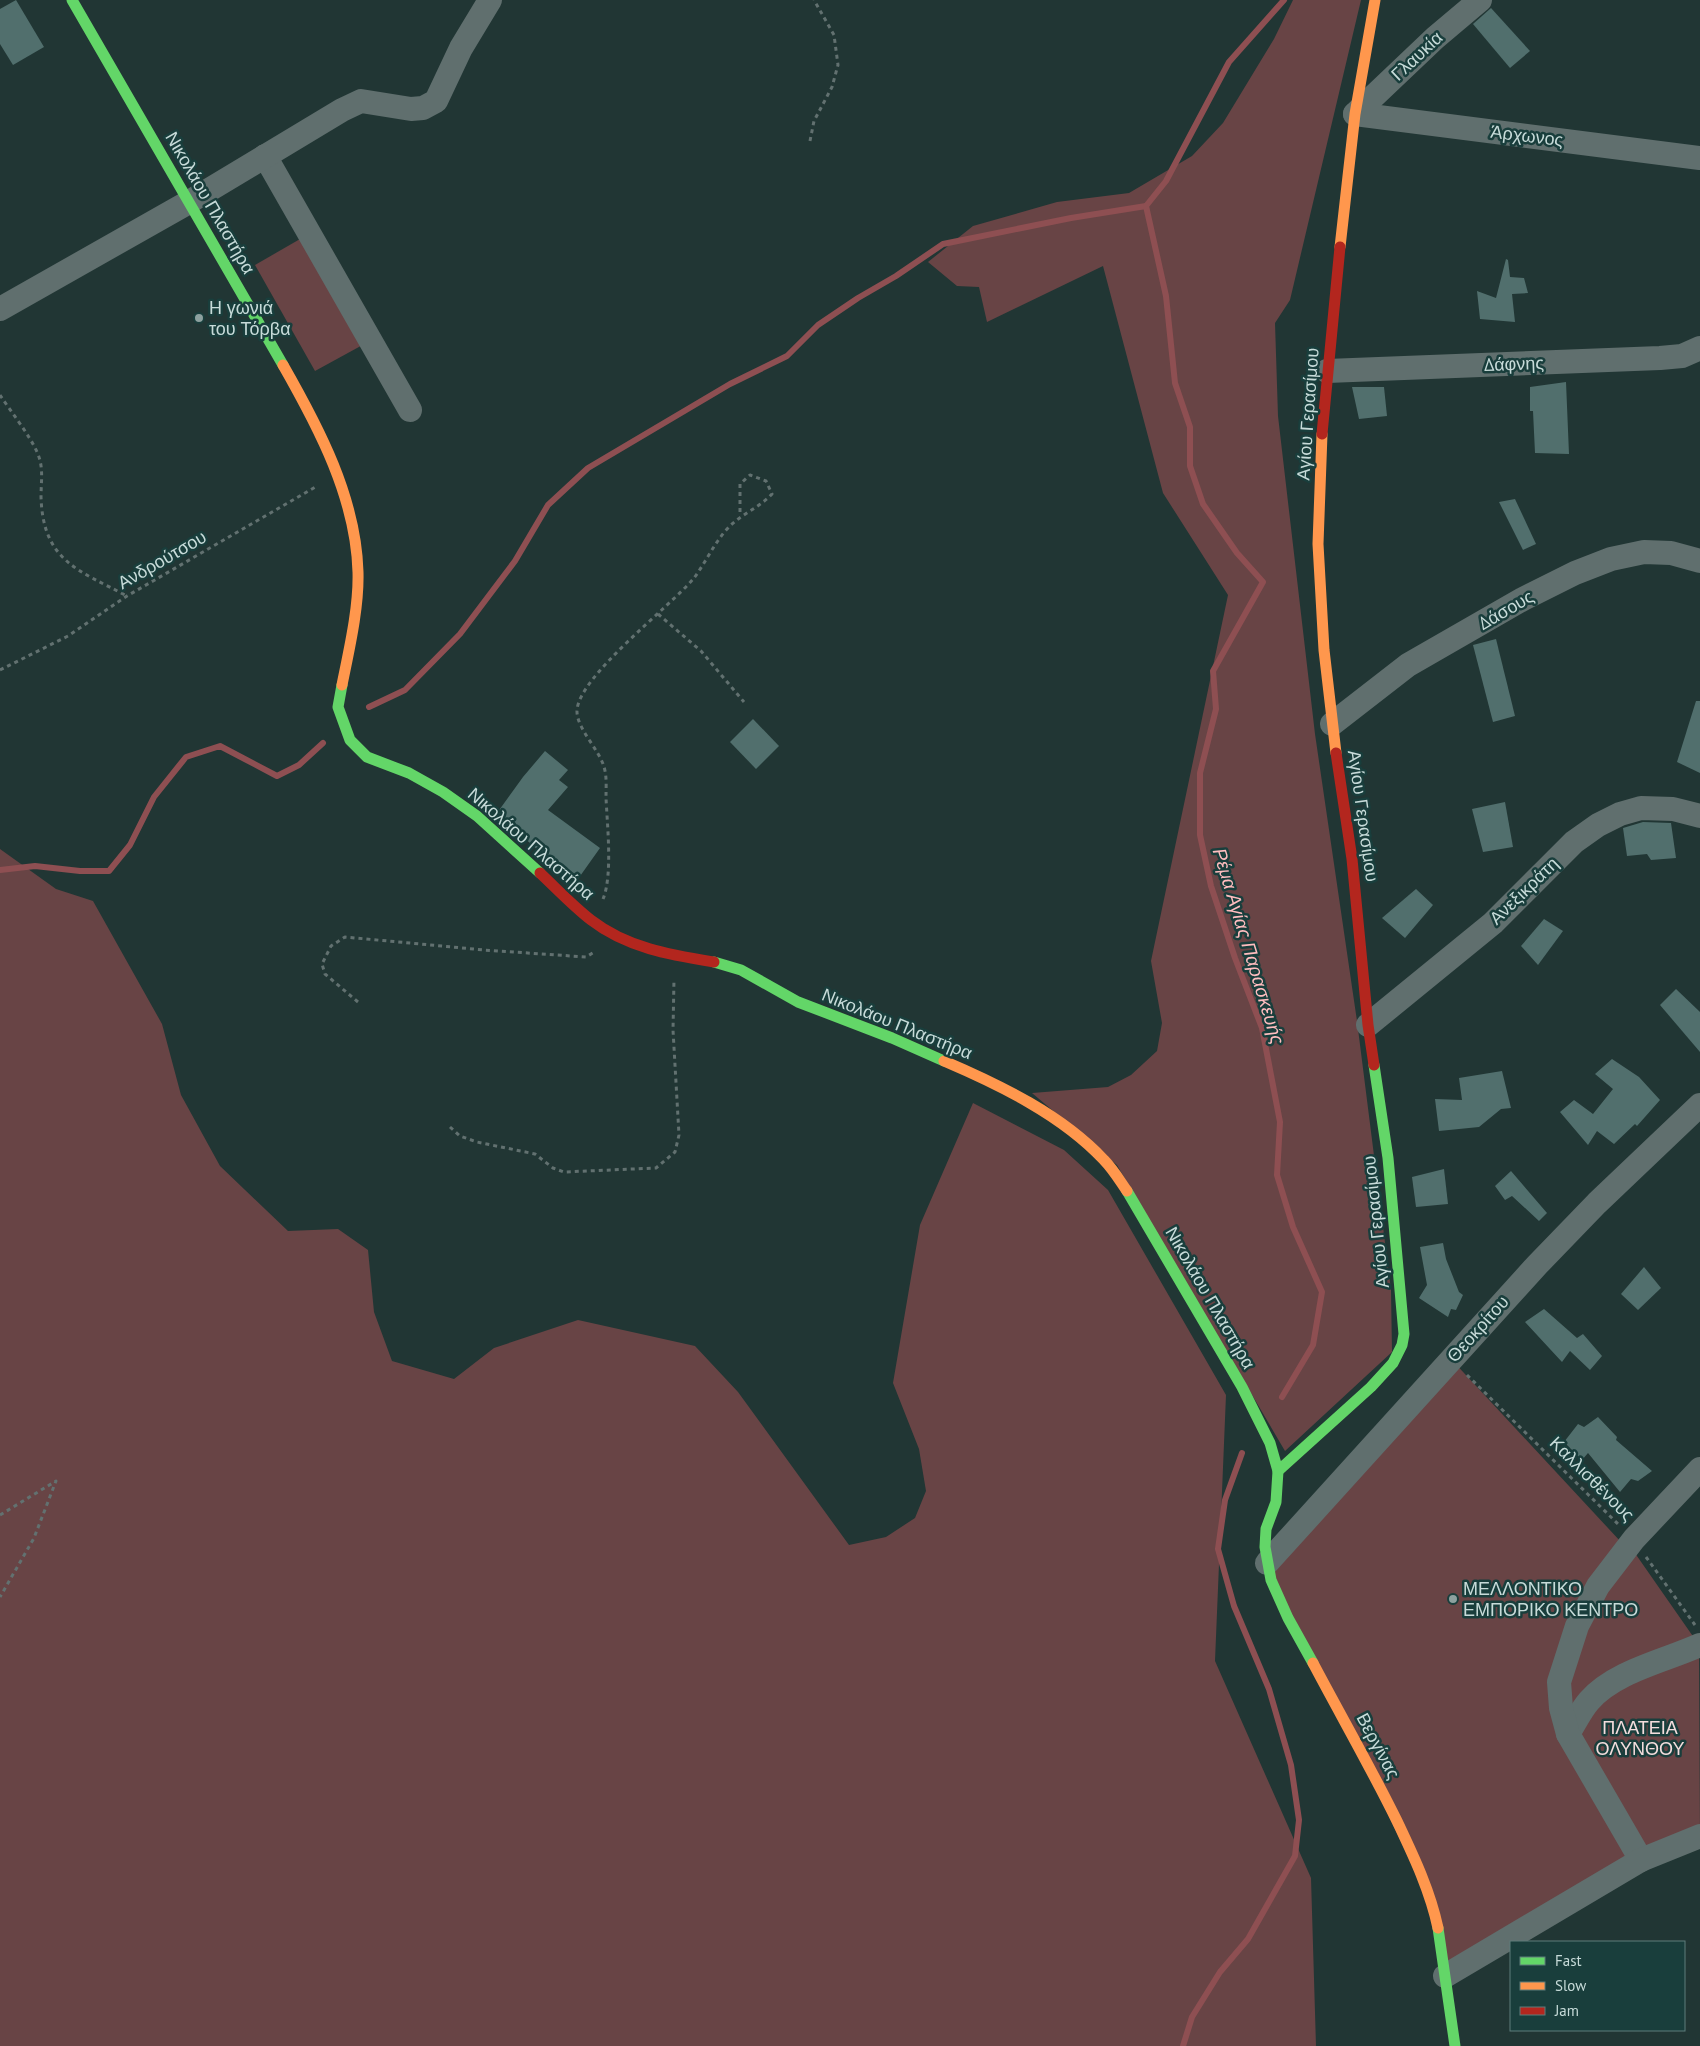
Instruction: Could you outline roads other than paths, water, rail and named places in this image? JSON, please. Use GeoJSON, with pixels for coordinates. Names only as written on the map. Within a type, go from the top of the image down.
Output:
{"type":"FeatureCollection","features":[{"type":"Feature","properties":{"kind":"street","name":"Νικολάου Πλαστήρα"},"geometry":{"type":"LineString","coordinates":[[72,0],[304,402],[337,474],[351,521],[358,572],[353,629],[338,707],[350,740],[367,757],[408,773],[443,792],[477,816],[592,921],[621,938],[650,950],[717,963],[741,970],[798,1002],[892,1038],[984,1078],[1042,1111],[1077,1136],[1104,1160],[1137,1206],[1264,1428],[1276,1458],[1278,1471]]}},
{"type":"Feature","properties":{"kind":"street"},"geometry":{"type":"LineString","coordinates":[[0,309],[189,202],[342,110],[361,101],[411,109],[423,108],[436,101],[461,48],[490,0]]}},
{"type":"Feature","properties":{"kind":"street","name":"Αγίου Γερασίμου"},"geometry":{"type":"LineString","coordinates":[[1278,1471],[1371,1388],[1393,1364],[1402,1345],[1403,1320],[1388,1158],[1368,1025],[1352,859],[1332,724],[1324,650],[1318,544],[1322,432],[1327,371],[1355,114],[1374,0]]}},
{"type":"Feature","properties":{"kind":"street","name":"Γλαυκία"},"geometry":{"type":"LineString","coordinates":[[1355,114],[1435,38],[1480,0]]}},
{"type":"Feature","properties":{"kind":"street","name":"Άρχωνος"},"geometry":{"type":"LineString","coordinates":[[1355,114],[1700,158]]}},
{"type":"Feature","properties":{"kind":"street"},"geometry":{"type":"LineString","coordinates":[[265,156],[410,410]]}},
{"type":"Feature","properties":{"kind":"street","name":"Δάφνης"},"geometry":{"type":"LineString","coordinates":[[1327,371],[1660,358],[1682,356],[1700,348]]}},
{"type":"Feature","properties":{"kind":"street","name":"Δάσους"},"geometry":{"type":"LineString","coordinates":[[1332,724],[1408,665],[1523,599],[1574,573],[1611,559],[1644,552],[1671,553],[1700,561]]}},
{"type":"Feature","properties":{"kind":"street","name":"Ανεξικράτη"},"geometry":{"type":"LineString","coordinates":[[1368,1025],[1493,922],[1574,842],[1592,829],[1620,814],[1642,808],[1673,809],[1700,816]]}},
{"type":"Feature","properties":{"kind":"street","name":"Θεοκρίτου"},"geometry":{"type":"LineString","coordinates":[[1268,1563],[1451,1359],[1586,1215],[1700,1105]]}},
{"type":"Feature","properties":{"kind":"street"},"geometry":{"type":"LineString","coordinates":[[1642,1860],[1568,1734],[1561,1708],[1559,1682],[1577,1626],[1598,1586],[1634,1539],[1700,1469]]}},
{"type":"Feature","properties":{"kind":"street","name":"Βεργίνας"},"geometry":{"type":"LineString","coordinates":[[1278,1471],[1276,1502],[1266,1529],[1265,1547],[1271,1580],[1288,1618],[1376,1778],[1418,1863],[1435,1913],[1455,2046]]}},
{"type":"Feature","properties":{"kind":"street"},"geometry":{"type":"LineString","coordinates":[[1568,1734],[1589,1701],[1606,1686],[1631,1673],[1700,1645]]}},
{"type":"Feature","properties":{"kind":"street"},"geometry":{"type":"LineString","coordinates":[[1445,1976],[1642,1860],[1700,1836]]}},
{"type":"Feature","properties":{"kind":"waterway","name":"Ρέμα Αγίας Παρασκευής"},"geometry":{"type":"LineString","coordinates":[[1282,1397],[1313,1345],[1322,1292],[1293,1227],[1277,1175],[1280,1122],[1262,1028],[1235,958],[1211,886],[1200,835],[1200,773],[1216,709],[1213,671],[1263,582],[1237,553],[1203,504],[1190,466],[1190,427],[1175,383],[1166,296],[1146,206],[1166,181],[1229,62],[1284,0]]}},
{"type":"Feature","properties":{"kind":"waterway"},"geometry":{"type":"LineString","coordinates":[[369,707],[405,690],[460,634],[515,561],[548,505],[588,468],[730,384],[787,356],[818,325],[943,244],[1071,218],[1146,206]]}},
{"type":"Feature","properties":{"kind":"waterway"},"geometry":{"type":"LineString","coordinates":[[0,870],[35,866],[80,871],[109,871],[130,845],[154,797],[186,757],[220,746],[277,776],[299,765],[323,743]]}},
{"type":"Feature","properties":{"kind":"waterway"},"geometry":{"type":"LineString","coordinates":[[1183,2046],[1192,2017],[1220,1972],[1248,1939],[1295,1856],[1299,1820],[1291,1765],[1269,1689],[1234,1606],[1218,1549],[1225,1500],[1242,1453]]}},
{"type":"Feature","properties":{"kind":"place","name":"Η γωνιά του Τόρβα"},"geometry":{"type":"Point","coordinates":[199,318]}},
{"type":"Feature","properties":{"kind":"place","name":"ΜΕΛΛΟΝΤΙΚΟ ΕΜΠΟΡΙΚΟ ΚΕΝΤΡΟ"},"geometry":{"type":"Point","coordinates":[1453,1599]}},
{"type":"Feature","properties":{"kind":"park label","name":"ΠΛΑΤΕΙΑ ΟΛΥΝΘΟΥ"},"geometry":{"type":"Point","coordinates":[1640,1738]}}]}
